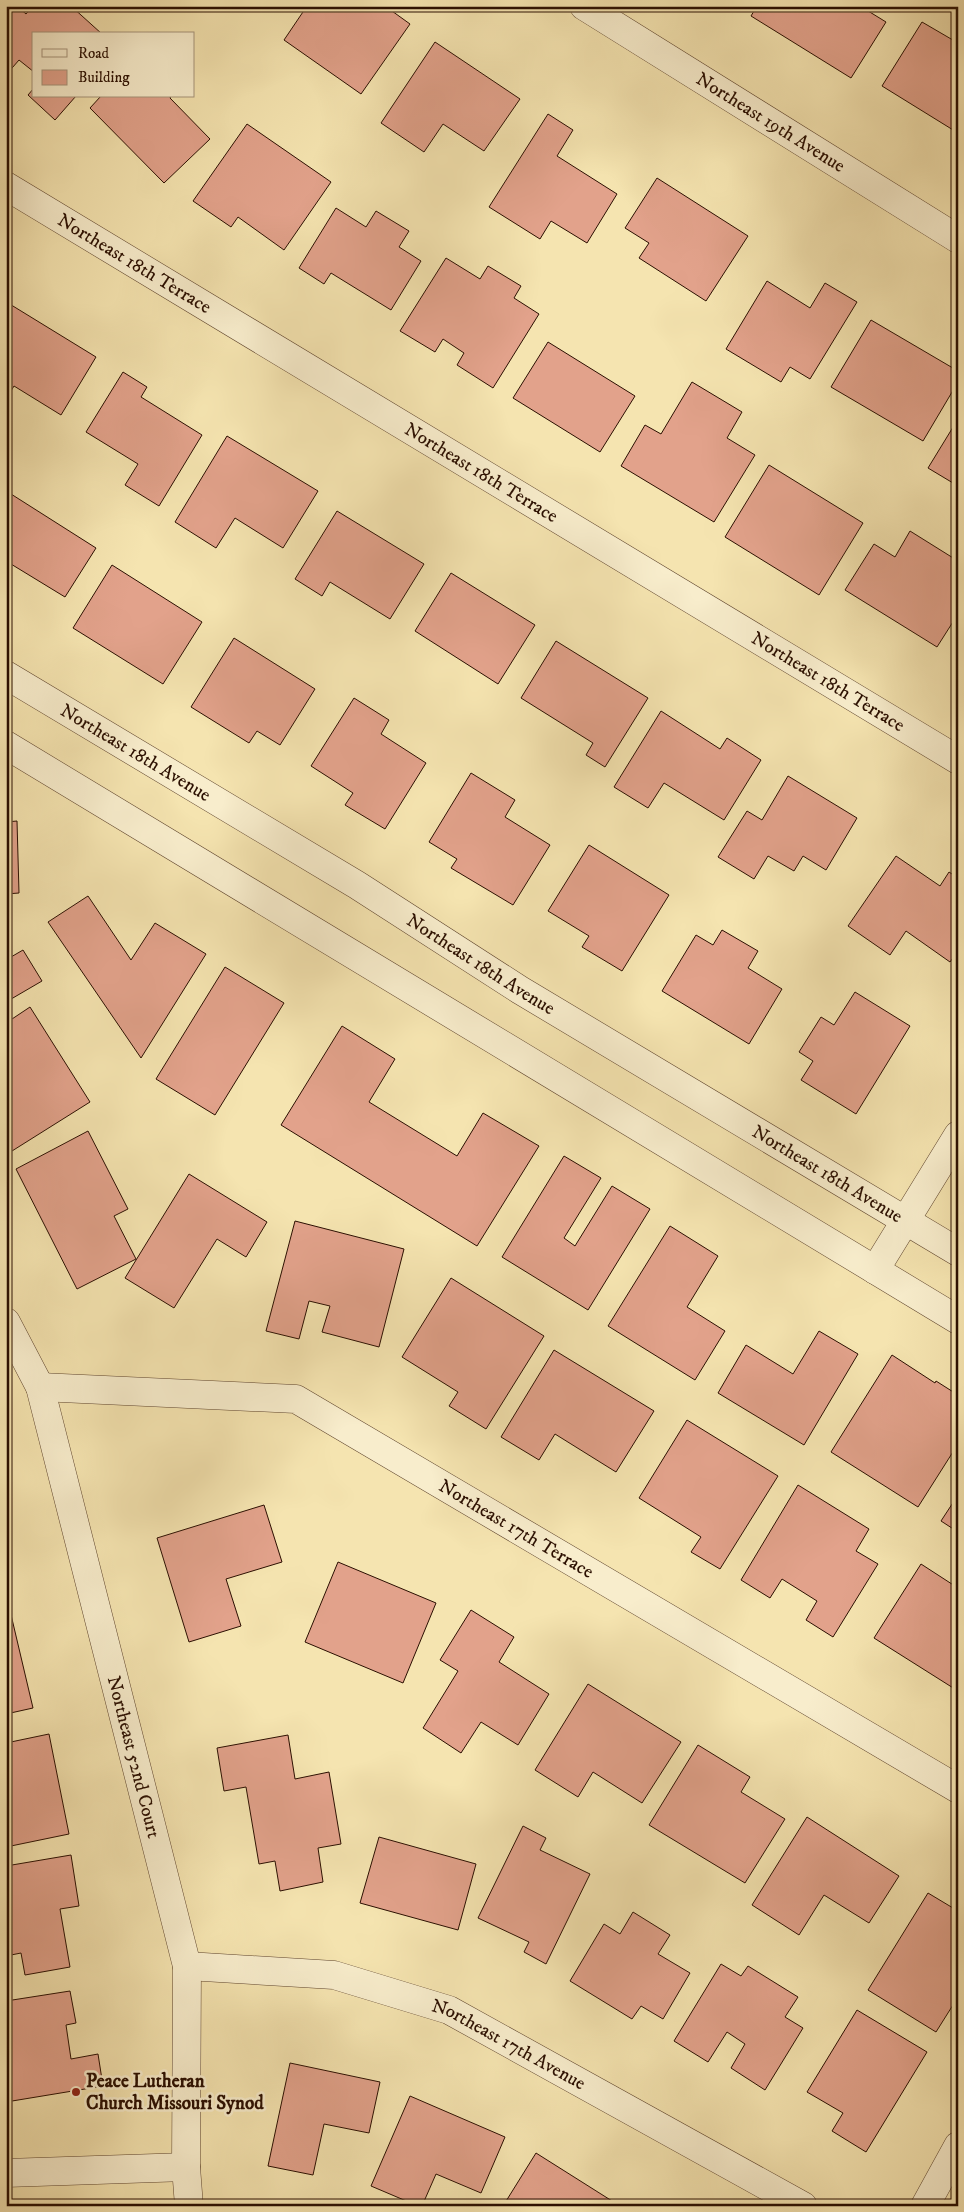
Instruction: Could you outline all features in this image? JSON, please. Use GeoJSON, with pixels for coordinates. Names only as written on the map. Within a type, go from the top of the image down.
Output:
{"type":"FeatureCollection","features":[{"type":"Feature","properties":{"kind":"street","name":"Northeast 19th Avenue"},"geometry":{"type":"LineString","coordinates":[[584,6],[958,239]]}},
{"type":"Feature","properties":{"kind":"street","name":"Northeast 18th Terrace"},"geometry":{"type":"LineString","coordinates":[[6,186],[958,760]]}},
{"type":"Feature","properties":{"kind":"street","name":"Northeast 18th Avenue"},"geometry":{"type":"LineString","coordinates":[[6,675],[357,885],[520,990],[958,1252]]}},
{"type":"Feature","properties":{"kind":"street"},"geometry":{"type":"LineString","coordinates":[[6,745],[958,1320]]}},
{"type":"Feature","properties":{"kind":"street"},"geometry":{"type":"LineString","coordinates":[[875,1270],[958,1135]]}},
{"type":"Feature","properties":{"kind":"street","name":"Northeast 52nd Court"},"geometry":{"type":"LineString","coordinates":[[6,1322],[40,1387],[187,1966],[186,2167],[189,2206]]}},
{"type":"Feature","properties":{"kind":"street","name":"Northeast 17th Terrace"},"geometry":{"type":"LineString","coordinates":[[40,1387],[296,1399],[958,1789]]}},
{"type":"Feature","properties":{"kind":"street","name":"Northeast 17th Avenue"},"geometry":{"type":"LineString","coordinates":[[187,1966],[334,1976],[450,2010],[802,2206]]}},
{"type":"Feature","properties":{"kind":"street"},"geometry":{"type":"LineString","coordinates":[[925,2206],[958,2146]]}},
{"type":"Feature","properties":{"kind":"street"},"geometry":{"type":"LineString","coordinates":[[6,2173],[186,2167]]}},
{"type":"Feature","properties":{"kind":"building"},"geometry":{"type":"Polygon","coordinates":[[[6,6],[17,6],[26,14],[33,6],[71,6],[100,32],[32,32],[32,70],[19,60],[6,75],[6,6]]]}},
{"type":"Feature","properties":{"kind":"building"},"geometry":{"type":"Polygon","coordinates":[[[307,6],[385,6],[410,24],[361,94],[284,40],[307,6]]]}},
{"type":"Feature","properties":{"kind":"building"},"geometry":{"type":"Polygon","coordinates":[[[757,6],[860,6],[886,22],[851,78],[751,16],[757,6]]]}},
{"type":"Feature","properties":{"kind":"building"},"geometry":{"type":"Polygon","coordinates":[[[922,22],[958,43],[958,133],[882,86],[922,22]]]}},
{"type":"Feature","properties":{"kind":"building"},"geometry":{"type":"Polygon","coordinates":[[[435,42],[520,99],[484,151],[443,124],[424,152],[381,123],[435,42]]]}},
{"type":"Feature","properties":{"kind":"building"},"geometry":{"type":"Polygon","coordinates":[[[32,90],[32,98],[74,98],[55,120],[28,95],[32,90]]]}},
{"type":"Feature","properties":{"kind":"building"},"geometry":{"type":"Polygon","coordinates":[[[99,98],[170,98],[210,139],[164,183],[90,108],[99,98]]]}},
{"type":"Feature","properties":{"kind":"building"},"geometry":{"type":"Polygon","coordinates":[[[548,114],[573,130],[557,156],[617,194],[587,243],[551,221],[540,239],[489,207],[548,114]]]}},
{"type":"Feature","properties":{"kind":"building"},"geometry":{"type":"Polygon","coordinates":[[[247,124],[331,182],[284,250],[238,217],[231,227],[193,201],[247,124]]]}},
{"type":"Feature","properties":{"kind":"building"},"geometry":{"type":"Polygon","coordinates":[[[657,178],[748,236],[706,301],[639,258],[649,243],[625,228],[657,178]]]}},
{"type":"Feature","properties":{"kind":"building"},"geometry":{"type":"Polygon","coordinates":[[[336,208],[366,227],[376,211],[409,231],[399,247],[421,261],[391,310],[331,273],[324,284],[299,268],[336,208]]]}},
{"type":"Feature","properties":{"kind":"building"},"geometry":{"type":"Polygon","coordinates":[[[446,258],[480,279],[488,266],[521,286],[514,298],[539,314],[493,388],[457,365],[464,353],[443,339],[435,352],[400,331],[446,258]]]}},
{"type":"Feature","properties":{"kind":"building"},"geometry":{"type":"Polygon","coordinates":[[[767,281],[810,308],[825,283],[857,302],[810,379],[790,367],[781,382],[726,349],[767,281]]]}},
{"type":"Feature","properties":{"kind":"building"},"geometry":{"type":"Polygon","coordinates":[[[8,303],[96,357],[61,415],[14,386],[6,399],[8,303]]]}},
{"type":"Feature","properties":{"kind":"building"},"geometry":{"type":"Polygon","coordinates":[[[871,320],[958,371],[958,382],[923,441],[831,387],[871,320]]]}},
{"type":"Feature","properties":{"kind":"building"},"geometry":{"type":"Polygon","coordinates":[[[548,342],[635,396],[600,452],[513,398],[548,342]]]}},
{"type":"Feature","properties":{"kind":"building"},"geometry":{"type":"Polygon","coordinates":[[[123,372],[147,387],[141,397],[202,435],[159,506],[125,485],[138,464],[86,432],[123,372]]]}},
{"type":"Feature","properties":{"kind":"building"},"geometry":{"type":"Polygon","coordinates":[[[692,382],[742,412],[727,438],[755,455],[714,522],[621,466],[645,425],[661,434],[692,382]]]}},
{"type":"Feature","properties":{"kind":"building"},"geometry":{"type":"Polygon","coordinates":[[[958,419],[958,486],[928,468],[958,419]]]}},
{"type":"Feature","properties":{"kind":"building"},"geometry":{"type":"Polygon","coordinates":[[[227,436],[318,491],[283,548],[235,518],[216,548],[175,522],[227,436]]]}},
{"type":"Feature","properties":{"kind":"building"},"geometry":{"type":"Polygon","coordinates":[[[769,465],[863,523],[819,595],[725,537],[769,465]]]}},
{"type":"Feature","properties":{"kind":"building"},"geometry":{"type":"Polygon","coordinates":[[[11,494],[96,548],[65,597],[6,561],[6,501],[11,494]]]}},
{"type":"Feature","properties":{"kind":"building"},"geometry":{"type":"Polygon","coordinates":[[[337,511],[424,564],[390,619],[330,582],[322,596],[295,579],[337,511]]]}},
{"type":"Feature","properties":{"kind":"building"},"geometry":{"type":"Polygon","coordinates":[[[910,531],[958,561],[958,614],[937,647],[845,590],[874,544],[895,557],[910,531]]]}},
{"type":"Feature","properties":{"kind":"building"},"geometry":{"type":"Polygon","coordinates":[[[112,565],[202,622],[163,684],[73,628],[112,565]]]}},
{"type":"Feature","properties":{"kind":"building"},"geometry":{"type":"Polygon","coordinates":[[[451,573],[535,625],[498,684],[415,631],[451,573]]]}},
{"type":"Feature","properties":{"kind":"building"},"geometry":{"type":"Polygon","coordinates":[[[234,638],[315,689],[280,745],[257,731],[249,743],[191,707],[234,638]]]}},
{"type":"Feature","properties":{"kind":"building"},"geometry":{"type":"Polygon","coordinates":[[[556,641],[648,698],[605,767],[586,755],[593,743],[521,698],[556,641]]]}},
{"type":"Feature","properties":{"kind":"building"},"geometry":{"type":"Polygon","coordinates":[[[354,698],[389,720],[381,734],[426,763],[385,829],[345,805],[353,793],[311,766],[354,698]]]}},
{"type":"Feature","properties":{"kind":"building"},"geometry":{"type":"Polygon","coordinates":[[[661,711],[720,749],[727,738],[761,760],[724,820],[664,783],[648,808],[614,787],[661,711]]]}},
{"type":"Feature","properties":{"kind":"building"},"geometry":{"type":"Polygon","coordinates":[[[471,773],[515,800],[505,817],[550,845],[513,905],[451,868],[457,859],[429,842],[471,773]]]}},
{"type":"Feature","properties":{"kind":"building"},"geometry":{"type":"Polygon","coordinates":[[[788,776],[857,818],[826,870],[803,856],[794,871],[768,856],[754,879],[718,857],[747,811],[762,820],[788,776]]]}},
{"type":"Feature","properties":{"kind":"building"},"geometry":{"type":"Polygon","coordinates":[[[17,821],[19,893],[6,894],[6,822],[17,821]]]}},
{"type":"Feature","properties":{"kind":"building"},"geometry":{"type":"Polygon","coordinates":[[[589,845],[669,895],[622,971],[582,947],[589,936],[548,911],[589,845]]]}},
{"type":"Feature","properties":{"kind":"building"},"geometry":{"type":"Polygon","coordinates":[[[896,856],[940,886],[949,872],[958,878],[958,951],[950,962],[906,931],[890,955],[848,926],[896,856]]]}},
{"type":"Feature","properties":{"kind":"building"},"geometry":{"type":"Polygon","coordinates":[[[88,896],[131,960],[155,923],[206,954],[141,1058],[48,922],[88,896]]]}},
{"type":"Feature","properties":{"kind":"building"},"geometry":{"type":"Polygon","coordinates":[[[722,930],[758,951],[748,968],[782,989],[749,1044],[662,991],[696,935],[713,945],[722,930]]]}},
{"type":"Feature","properties":{"kind":"building"},"geometry":{"type":"Polygon","coordinates":[[[6,950],[11,957],[23,950],[42,981],[6,1002],[6,950]]]}},
{"type":"Feature","properties":{"kind":"building"},"geometry":{"type":"Polygon","coordinates":[[[225,967],[284,1003],[215,1115],[156,1079],[225,967]]]}},
{"type":"Feature","properties":{"kind":"building"},"geometry":{"type":"Polygon","coordinates":[[[855,992],[910,1026],[856,1114],[801,1080],[813,1061],[799,1052],[821,1017],[834,1025],[855,992]]]}},
{"type":"Feature","properties":{"kind":"building"},"geometry":{"type":"Polygon","coordinates":[[[30,1007],[90,1102],[12,1151],[6,1141],[6,1023],[30,1007]]]}},
{"type":"Feature","properties":{"kind":"building"},"geometry":{"type":"Polygon","coordinates":[[[342,1026],[395,1059],[369,1102],[457,1156],[483,1113],[539,1146],[477,1246],[281,1125],[342,1026]]]}},
{"type":"Feature","properties":{"kind":"building"},"geometry":{"type":"Polygon","coordinates":[[[88,1131],[128,1209],[114,1216],[136,1259],[77,1289],[16,1169],[88,1131]]]}},
{"type":"Feature","properties":{"kind":"building"},"geometry":{"type":"Polygon","coordinates":[[[564,1156],[601,1178],[564,1238],[575,1246],[612,1186],[650,1209],[588,1310],[502,1257],[564,1156]]]}},
{"type":"Feature","properties":{"kind":"building"},"geometry":{"type":"Polygon","coordinates":[[[189,1174],[267,1222],[246,1257],[217,1239],[174,1308],[125,1278],[189,1174]]]}},
{"type":"Feature","properties":{"kind":"building"},"geometry":{"type":"Polygon","coordinates":[[[295,1221],[404,1249],[379,1347],[322,1332],[330,1306],[309,1301],[299,1339],[266,1331],[295,1221]]]}},
{"type":"Feature","properties":{"kind":"building"},"geometry":{"type":"Polygon","coordinates":[[[670,1226],[718,1256],[687,1307],[725,1331],[695,1380],[608,1326],[670,1226]]]}},
{"type":"Feature","properties":{"kind":"building"},"geometry":{"type":"Polygon","coordinates":[[[451,1278],[544,1336],[486,1429],[449,1406],[458,1392],[402,1357],[451,1278]]]}},
{"type":"Feature","properties":{"kind":"building"},"geometry":{"type":"Polygon","coordinates":[[[819,1331],[858,1354],[804,1445],[718,1393],[746,1345],[793,1374],[819,1331]]]}},
{"type":"Feature","properties":{"kind":"building"},"geometry":{"type":"Polygon","coordinates":[[[554,1350],[654,1411],[616,1472],[555,1434],[539,1460],[501,1437],[554,1350]]]}},
{"type":"Feature","properties":{"kind":"building"},"geometry":{"type":"Polygon","coordinates":[[[892,1355],[935,1383],[936,1381],[958,1395],[958,1444],[918,1507],[831,1452],[892,1355]]]}},
{"type":"Feature","properties":{"kind":"building"},"geometry":{"type":"Polygon","coordinates":[[[687,1420],[778,1476],[720,1569],[691,1552],[701,1537],[639,1498],[687,1420]]]}},
{"type":"Feature","properties":{"kind":"building"},"geometry":{"type":"Polygon","coordinates":[[[798,1485],[869,1529],[856,1551],[878,1564],[833,1637],[806,1620],[817,1601],[782,1579],[770,1598],[741,1580],[798,1485]]]}},
{"type":"Feature","properties":{"kind":"building"},"geometry":{"type":"Polygon","coordinates":[[[958,1495],[958,1532],[941,1521],[958,1495]]]}},
{"type":"Feature","properties":{"kind":"building"},"geometry":{"type":"Polygon","coordinates":[[[264,1505],[282,1562],[226,1579],[241,1626],[189,1642],[157,1538],[264,1505]]]}},
{"type":"Feature","properties":{"kind":"building"},"geometry":{"type":"Polygon","coordinates":[[[338,1562],[436,1603],[403,1683],[305,1642],[338,1562]]]}},
{"type":"Feature","properties":{"kind":"building"},"geometry":{"type":"Polygon","coordinates":[[[921,1564],[958,1588],[958,1691],[874,1638],[921,1564]]]}},
{"type":"Feature","properties":{"kind":"building"},"geometry":{"type":"Polygon","coordinates":[[[6,1602],[8,1602],[33,1708],[6,1714],[6,1602]]]}},
{"type":"Feature","properties":{"kind":"building"},"geometry":{"type":"Polygon","coordinates":[[[471,1610],[514,1637],[499,1662],[549,1694],[518,1745],[481,1722],[461,1753],[423,1728],[458,1671],[440,1660],[471,1610]]]}},
{"type":"Feature","properties":{"kind":"building"},"geometry":{"type":"Polygon","coordinates":[[[588,1684],[681,1742],[642,1803],[593,1772],[578,1797],[535,1770],[588,1684]]]}},
{"type":"Feature","properties":{"kind":"building"},"geometry":{"type":"Polygon","coordinates":[[[49,1734],[69,1834],[6,1847],[6,1743],[49,1734]]]}},
{"type":"Feature","properties":{"kind":"building"},"geometry":{"type":"Polygon","coordinates":[[[288,1735],[295,1779],[329,1772],[341,1844],[318,1848],[323,1882],[280,1891],[275,1861],[259,1864],[246,1787],[224,1791],[217,1748],[288,1735]]]}},
{"type":"Feature","properties":{"kind":"building"},"geometry":{"type":"Polygon","coordinates":[[[698,1745],[750,1777],[741,1792],[785,1819],[745,1883],[649,1825],[698,1745]]]}},
{"type":"Feature","properties":{"kind":"building"},"geometry":{"type":"Polygon","coordinates":[[[807,1817],[899,1876],[869,1923],[824,1895],[799,1935],[752,1905],[807,1817]]]}},
{"type":"Feature","properties":{"kind":"building"},"geometry":{"type":"Polygon","coordinates":[[[523,1826],[546,1838],[540,1850],[590,1874],[546,1964],[524,1952],[529,1942],[478,1918],[523,1826]]]}},
{"type":"Feature","properties":{"kind":"building"},"geometry":{"type":"Polygon","coordinates":[[[379,1837],[476,1864],[458,1930],[360,1903],[379,1837]]]}},
{"type":"Feature","properties":{"kind":"building"},"geometry":{"type":"Polygon","coordinates":[[[71,1855],[79,1906],[60,1909],[70,1967],[25,1975],[21,1953],[6,1956],[6,1866],[71,1855]]]}},
{"type":"Feature","properties":{"kind":"building"},"geometry":{"type":"Polygon","coordinates":[[[928,1893],[958,1911],[958,1997],[936,2032],[868,1990],[928,1893]]]}},
{"type":"Feature","properties":{"kind":"building"},"geometry":{"type":"Polygon","coordinates":[[[633,1912],[670,1935],[658,1954],[690,1973],[663,2019],[641,2006],[632,2019],[570,1981],[604,1924],[620,1934],[633,1912]]]}},
{"type":"Feature","properties":{"kind":"building"},"geometry":{"type":"Polygon","coordinates":[[[721,1964],[741,1976],[748,1966],[798,1997],[785,2017],[803,2028],[765,2090],[731,2068],[745,2044],[727,2032],[708,2062],[674,2041],[721,1964]]]}},
{"type":"Feature","properties":{"kind":"building"},"geometry":{"type":"Polygon","coordinates":[[[70,1991],[76,2023],[66,2025],[71,2059],[98,2054],[103,2086],[6,2102],[6,2001],[70,1991]]]}},
{"type":"Feature","properties":{"kind":"building"},"geometry":{"type":"Polygon","coordinates":[[[857,2010],[927,2052],[866,2152],[832,2131],[843,2113],[807,2092],[857,2010]]]}},
{"type":"Feature","properties":{"kind":"building"},"geometry":{"type":"Polygon","coordinates":[[[290,2063],[380,2082],[369,2133],[324,2124],[313,2175],[268,2166],[290,2063]]]}},
{"type":"Feature","properties":{"kind":"building"},"geometry":{"type":"Polygon","coordinates":[[[410,2096],[505,2137],[481,2193],[436,2174],[422,2206],[418,2206],[371,2186],[410,2096]]]}},
{"type":"Feature","properties":{"kind":"building"},"geometry":{"type":"Polygon","coordinates":[[[536,2153],[620,2206],[503,2206],[536,2153]]]}},
{"type":"Feature","properties":{"kind":"place","name":"Peace Lutheran Church Missouri Synod"},"geometry":{"type":"Point","coordinates":[76,2092]}}]}
